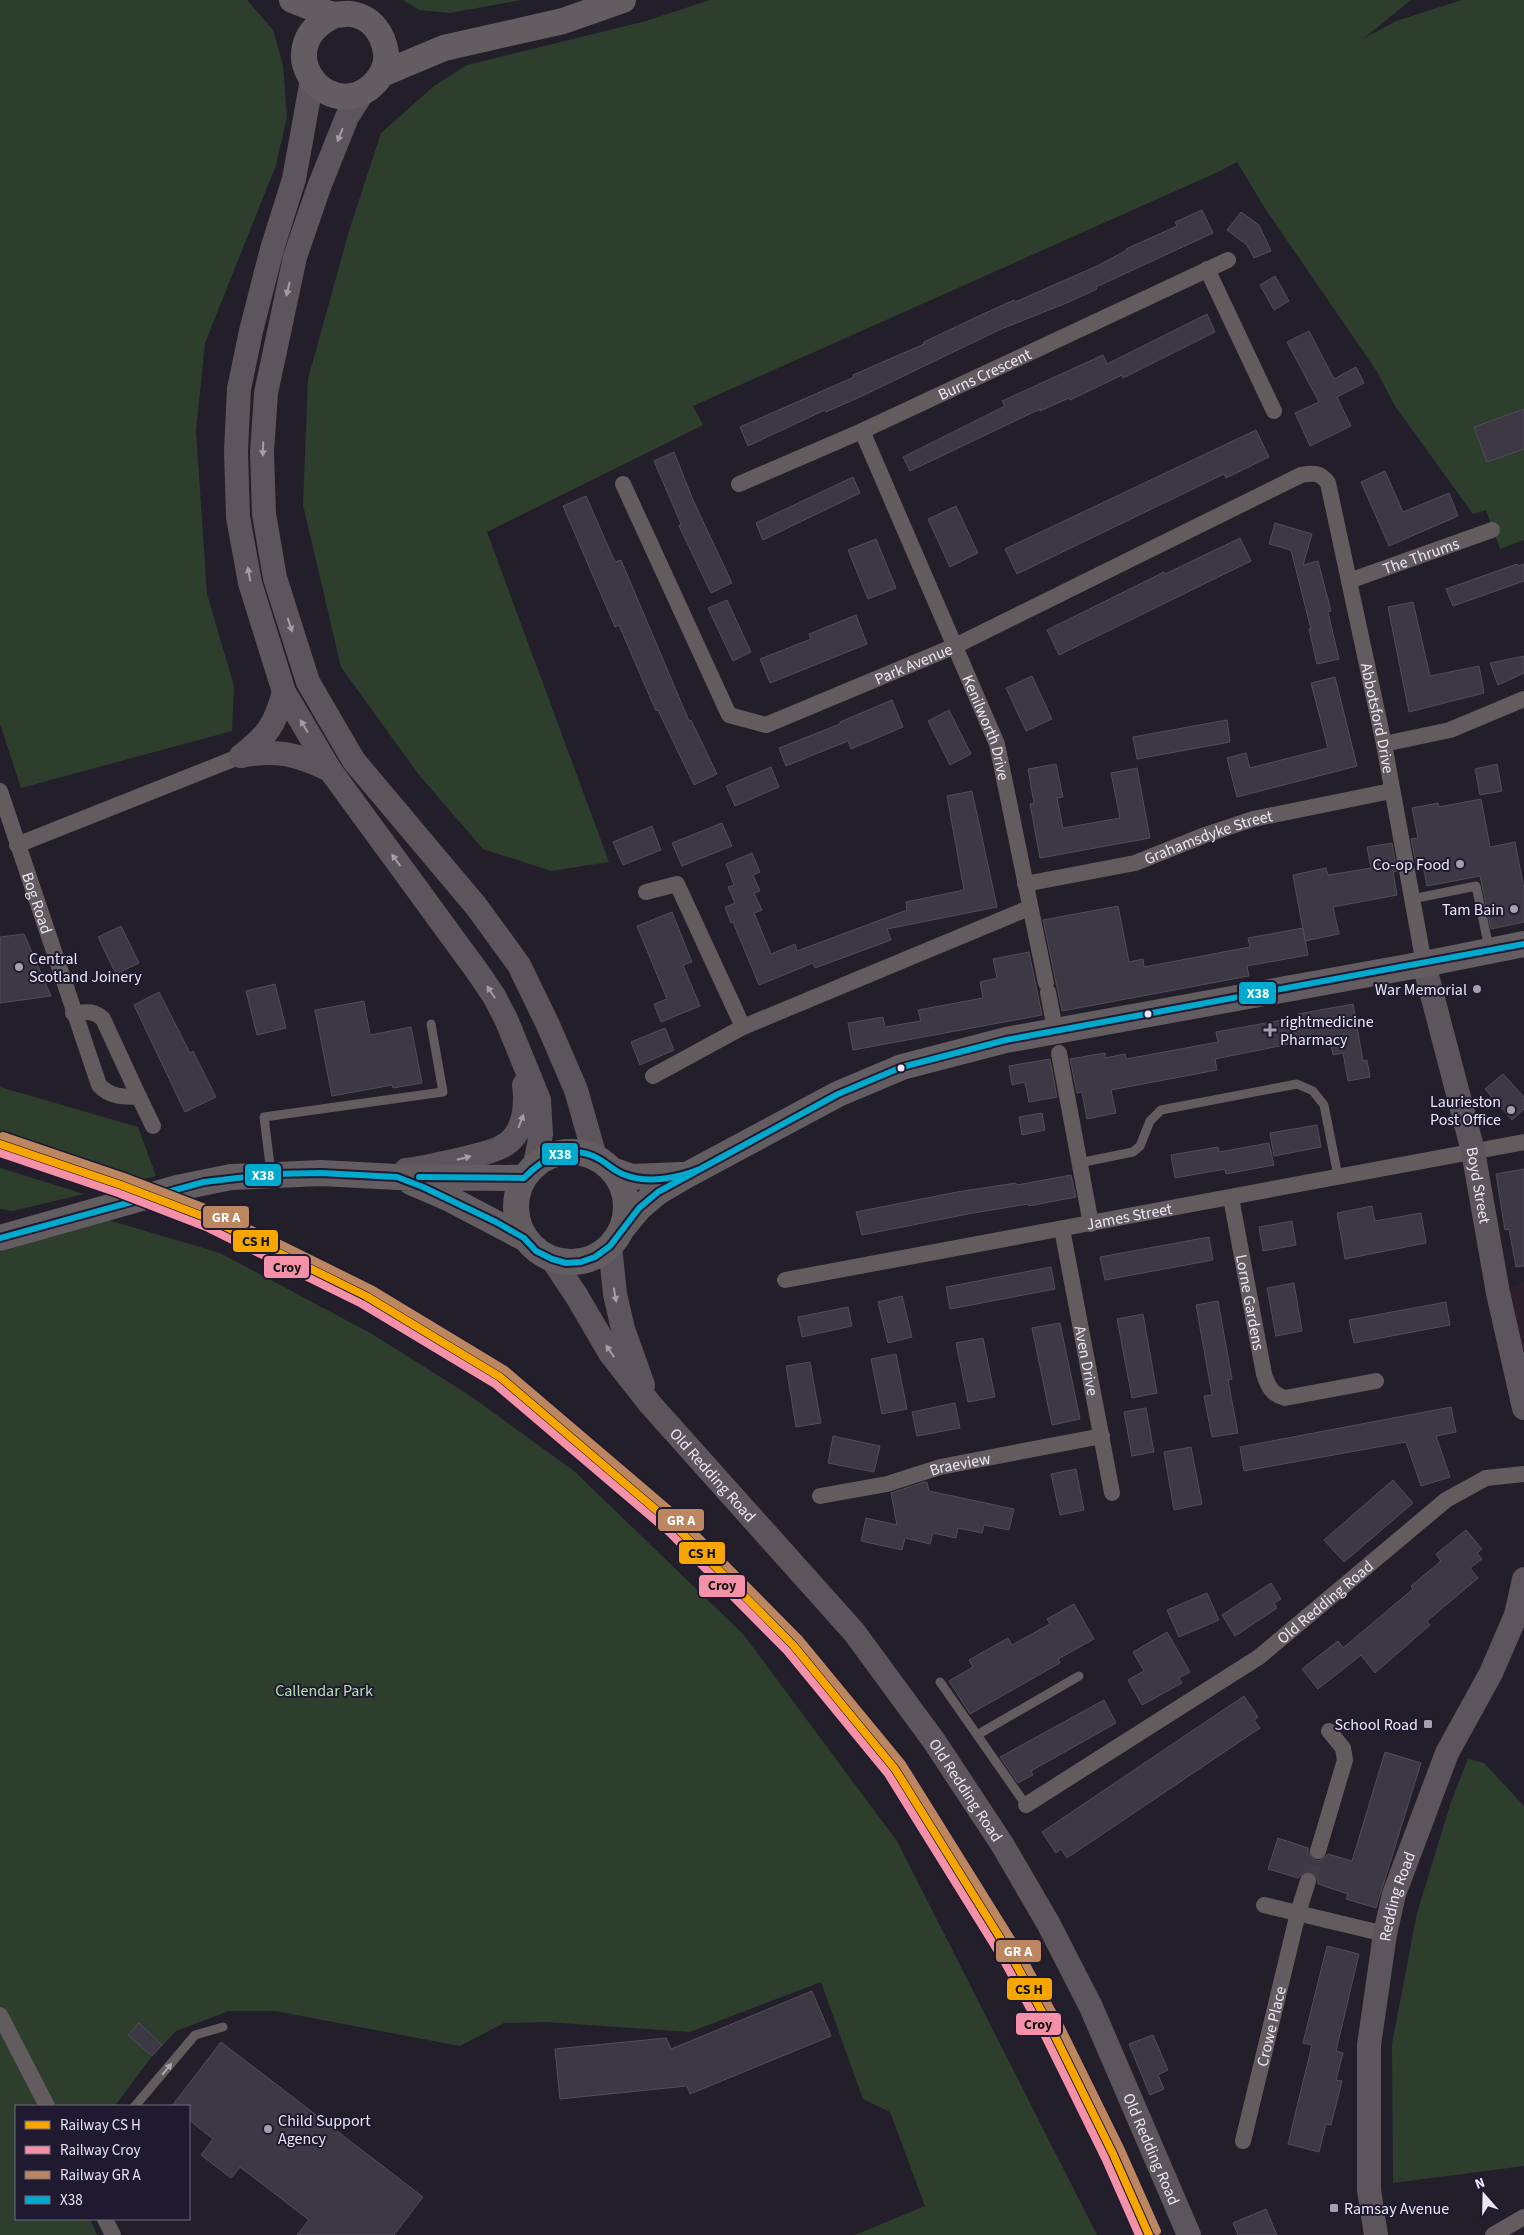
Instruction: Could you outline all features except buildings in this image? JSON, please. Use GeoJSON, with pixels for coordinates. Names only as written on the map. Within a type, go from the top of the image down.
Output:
{"type":"FeatureCollection","features":[{"type":"Feature","properties":{"kind":"main road"},"geometry":{"type":"LineString","coordinates":[[292,0],[336,15]]}},
{"type":"Feature","properties":{"kind":"main road"},"geometry":{"type":"LineString","coordinates":[[292,0],[304,48],[305,67],[312,80],[322,90],[335,95],[349,96],[363,92],[374,85],[382,74],[386,58],[384,41],[376,28],[365,18],[350,14],[336,15],[321,21],[310,33],[304,48]]}},
{"type":"Feature","properties":{"kind":"main road"},"geometry":{"type":"LineString","coordinates":[[382,74],[444,48],[562,22],[623,0]]}},
{"type":"Feature","properties":{"kind":"main road"},"geometry":{"type":"LineString","coordinates":[[384,41],[444,48]]}},
{"type":"Feature","properties":{"kind":"main road"},"geometry":{"type":"LineString","coordinates":[[312,80],[294,180],[272,249],[239,388],[236,451],[238,517],[250,583],[284,692],[330,770],[477,971],[494,996],[506,1019],[532,1095],[541,1134],[529,1171],[518,1189],[515,1207],[518,1224],[524,1238],[536,1251],[566,1263],[582,1262],[595,1257],[616,1238],[639,1208],[658,1192],[787,1120],[867,1081],[902,1067],[1006,1040],[1057,1042],[1524,944]]}},
{"type":"Feature","properties":{"kind":"main road"},"geometry":{"type":"LineString","coordinates":[[363,92],[347,117],[319,187],[295,257],[266,393],[262,452],[264,514],[274,578],[308,682],[354,761],[476,906],[519,965],[576,1090],[587,1124],[604,1163],[622,1186],[626,1201],[626,1214],[616,1238]]}},
{"type":"Feature","properties":{"kind":"main road"},"geometry":{"type":"LineString","coordinates":[[240,756],[268,733],[278,715],[284,692]]}},
{"type":"Feature","properties":{"kind":"main road"},"geometry":{"type":"LineString","coordinates":[[240,756],[263,752],[282,753],[303,757],[330,770]]}},
{"type":"Feature","properties":{"kind":"main road","name":"Boyd Street"},"geometry":{"type":"LineString","coordinates":[[1424,964],[1473,1151],[1498,1293],[1524,1408]]}},
{"type":"Feature","properties":{"kind":"main road"},"geometry":{"type":"LineString","coordinates":[[364,1176],[451,1161],[504,1146],[516,1133],[532,1095]]}},
{"type":"Feature","properties":{"kind":"main road"},"geometry":{"type":"LineString","coordinates":[[0,1238],[177,1188],[231,1177],[322,1173],[397,1177],[529,1171],[550,1156],[564,1152],[578,1152],[632,1177],[687,1175]]}},
{"type":"Feature","properties":{"kind":"main road"},"geometry":{"type":"LineString","coordinates":[[397,1177],[448,1198],[524,1238]]}},
{"type":"Feature","properties":{"kind":"main road","name":"Old Redding Road"},"geometry":{"type":"LineString","coordinates":[[616,1238],[614,1294],[623,1329],[650,1404]]}},
{"type":"Feature","properties":{"kind":"main road","name":"Old Redding Road"},"geometry":{"type":"LineString","coordinates":[[552,1259],[576,1295],[610,1353],[650,1404],[854,1632],[934,1741],[1002,1844],[1048,1923],[1091,2007],[1189,2235]]}},
{"type":"Feature","properties":{"kind":"main road","name":"Redding Road"},"geometry":{"type":"LineString","coordinates":[[1376,2235],[1369,2190],[1369,2045],[1385,1934],[1394,1894],[1447,1753],[1491,1673],[1516,1615],[1524,1579]]}},
{"type":"Feature","properties":{"kind":"street","name":"Burns Crescent"},"geometry":{"type":"LineString","coordinates":[[739,484],[862,431],[1228,260]]}},
{"type":"Feature","properties":{"kind":"street"},"geometry":{"type":"LineString","coordinates":[[1207,269],[1274,411]]}},
{"type":"Feature","properties":{"kind":"street","name":"Kenilworth Drive"},"geometry":{"type":"LineString","coordinates":[[862,431],[997,744],[1029,908],[1047,988],[1090,1224]]}},
{"type":"Feature","properties":{"kind":"street","name":"Park Avenue"},"geometry":{"type":"LineString","coordinates":[[623,484],[729,715],[766,725],[955,646],[1301,475],[1313,473],[1322,475]]}},
{"type":"Feature","properties":{"kind":"street","name":"Abbotsford Drive"},"geometry":{"type":"LineString","coordinates":[[1322,475],[1328,483],[1384,744],[1391,791],[1424,964]]}},
{"type":"Feature","properties":{"kind":"street","name":"The Thrums"},"geometry":{"type":"LineString","coordinates":[[1349,581],[1492,530]]}},
{"type":"Feature","properties":{"kind":"street"},"geometry":{"type":"LineString","coordinates":[[1384,744],[1450,730],[1524,699]]}},
{"type":"Feature","properties":{"kind":"street"},"geometry":{"type":"LineString","coordinates":[[17,845],[240,756]]}},
{"type":"Feature","properties":{"kind":"street","name":"Bog Road"},"geometry":{"type":"LineString","coordinates":[[0,791],[73,1013],[99,1085],[105,1092],[114,1096],[139,1098]]}},
{"type":"Feature","properties":{"kind":"street","name":"Grahamsdyke Street"},"geometry":{"type":"LineString","coordinates":[[1025,884],[1135,863],[1205,835],[1253,819],[1391,791]]}},
{"type":"Feature","properties":{"kind":"street"},"geometry":{"type":"LineString","coordinates":[[646,892],[677,884],[743,1027]]}},
{"type":"Feature","properties":{"kind":"street"},"geometry":{"type":"LineString","coordinates":[[653,1076],[743,1027],[1029,908]]}},
{"type":"Feature","properties":{"kind":"street"},"geometry":{"type":"LineString","coordinates":[[73,1013],[90,1012],[98,1014],[103,1018],[153,1126]]}},
{"type":"Feature","properties":{"kind":"street","name":"James Street"},"geometry":{"type":"LineString","coordinates":[[786,1280],[1231,1198],[1338,1176],[1415,1164],[1524,1142]]}},
{"type":"Feature","properties":{"kind":"street","name":"Lorne Gardens"},"geometry":{"type":"LineString","coordinates":[[1231,1198],[1268,1387],[1277,1396],[1285,1398],[1376,1381]]}},
{"type":"Feature","properties":{"kind":"street","name":"Aven Drive"},"geometry":{"type":"LineString","coordinates":[[1062,1229],[1112,1493]]}},
{"type":"Feature","properties":{"kind":"street","name":"Braeview"},"geometry":{"type":"LineString","coordinates":[[820,1496],[887,1484],[940,1467],[1102,1436]]}},
{"type":"Feature","properties":{"kind":"street","name":"Old Redding Road"},"geometry":{"type":"LineString","coordinates":[[1026,1805],[1260,1658],[1446,1500],[1486,1478],[1524,1474]]}},
{"type":"Feature","properties":{"kind":"street"},"geometry":{"type":"LineString","coordinates":[[1318,1851],[1345,1760],[1343,1748],[1329,1731]]}},
{"type":"Feature","properties":{"kind":"street","name":"Crowe Place"},"geometry":{"type":"LineString","coordinates":[[1243,2141],[1298,1913],[1308,1881]]}},
{"type":"Feature","properties":{"kind":"street"},"geometry":{"type":"LineString","coordinates":[[1264,1905],[1385,1934]]}},
{"type":"Feature","properties":{"kind":"street"},"geometry":{"type":"LineString","coordinates":[[0,2015],[45,2105]]}},
{"type":"Feature","properties":{"kind":"street"},"geometry":{"type":"LineString","coordinates":[[1493,2235],[1524,2217]]}},
{"type":"Feature","properties":{"kind":"street"},"geometry":{"type":"LineString","coordinates":[[106,2220],[113,2235]]}},
{"type":"Feature","properties":{"kind":"lane"},"geometry":{"type":"LineString","coordinates":[[1412,899],[1476,886],[1489,951]]}},
{"type":"Feature","properties":{"kind":"lane"},"geometry":{"type":"LineString","coordinates":[[271,1174],[264,1117],[443,1092],[431,1024]]}},
{"type":"Feature","properties":{"kind":"lane"},"geometry":{"type":"LineString","coordinates":[[1079,1163],[1133,1152],[1140,1146],[1150,1121],[1161,1110],[1297,1084],[1313,1091],[1324,1105],[1338,1176]]}},
{"type":"Feature","properties":{"kind":"lane"},"geometry":{"type":"LineString","coordinates":[[977,1735],[1079,1676]]}},
{"type":"Feature","properties":{"kind":"lane"},"geometry":{"type":"LineString","coordinates":[[940,1682],[1026,1805]]}},
{"type":"Feature","properties":{"kind":"lane"},"geometry":{"type":"LineString","coordinates":[[137,2105],[196,2034],[223,2028]]}},
{"type":"Feature","properties":{"kind":"shaded area"},"geometry":{"type":"Polygon","coordinates":[[[1524,1282],[1524,1408],[1498,1293],[1524,1282]]]}},
{"type":"Feature","properties":{"kind":"green space"},"geometry":{"type":"Polygon","coordinates":[[[0,0],[247,0],[273,30],[283,65],[287,117],[276,165],[205,343],[196,431],[207,594],[234,686],[232,731],[21,788],[0,724],[0,0]]]}},
{"type":"Feature","properties":{"kind":"green space"},"geometry":{"type":"Polygon","coordinates":[[[403,0],[521,0],[450,13],[419,10],[403,0]]]}},
{"type":"Feature","properties":{"kind":"green space"},"geometry":{"type":"Polygon","coordinates":[[[710,0],[1411,0],[1363,39],[1396,21],[1462,0],[1524,0],[1524,540],[1500,549],[1486,510],[1473,514],[1395,406],[1376,370],[1266,210],[1237,162],[693,406],[703,425],[487,532],[609,862],[551,871],[483,849],[419,775],[341,667],[303,505],[308,379],[349,231],[381,133],[434,86],[467,65],[646,21],[710,0]]]}},
{"type":"Feature","properties":{"kind":"green space"},"geometry":{"type":"Polygon","coordinates":[[[0,1087],[138,1127],[156,1176],[132,1182],[48,1149],[0,1133],[0,1087]]]}},
{"type":"Feature","properties":{"kind":"green space"},"geometry":{"type":"Polygon","coordinates":[[[0,1168],[84,1194],[13,1211],[0,1209],[0,1168]]]}},
{"type":"Feature","properties":{"kind":"green space","name":"Callendar Park"},"geometry":{"type":"Polygon","coordinates":[[[105,1219],[220,1253],[372,1334],[469,1395],[574,1471],[743,1634],[897,1841],[1097,2235],[855,2235],[925,2206],[890,2112],[863,2099],[821,1982],[690,2032],[546,2022],[504,2023],[460,2046],[275,2011],[229,2011],[176,2031],[152,2056],[116,2105],[15,2105],[15,2220],[90,2220],[97,2235],[0,2235],[0,1252],[105,1219]]]}},
{"type":"Feature","properties":{"kind":"green space"},"geometry":{"type":"Polygon","coordinates":[[[1468,1759],[1484,1763],[1524,1806],[1524,2166],[1393,2183],[1392,2044],[1417,1913],[1451,1802],[1468,1759]]]}},
{"type":"Feature","properties":{"kind":"tunnel"},"geometry":{"type":"LineString","coordinates":[[1308,1881],[1318,1851]]}},
{"type":"Feature","properties":{"kind":"transit line","name":"X38"},"geometry":{"type":"LineString","coordinates":[[0,1238],[204,1182],[271,1174],[321,1173],[397,1177],[423,1187],[496,1222],[524,1238],[536,1251],[552,1259],[566,1263],[581,1262],[595,1257],[610,1246],[639,1208],[658,1192],[838,1094],[902,1067],[1006,1040],[1524,944]]}},
{"type":"Feature","properties":{"kind":"transit line"},"geometry":{"type":"LineString","coordinates":[[3,1136],[124,1177],[213,1211],[371,1289],[505,1370],[681,1520],[799,1639],[902,1764],[1019,1952],[1061,2028],[1121,2150],[1157,2231]]}},
{"type":"Feature","properties":{"kind":"transit line"},"geometry":{"type":"LineString","coordinates":[[0,1144],[121,1185],[210,1219],[366,1296],[500,1377],[675,1526],[793,1645],[895,1769],[1012,1957],[1053,2032],[1113,2154],[1149,2235]]}},
{"type":"Feature","properties":{"kind":"transit line","name":"X38"},"geometry":{"type":"LineString","coordinates":[[419,1177],[524,1178],[540,1164],[568,1152],[589,1154],[621,1174],[634,1178],[663,1179],[700,1169]]}},
{"type":"Feature","properties":{"kind":"rail line","name":"Croy"},"geometry":{"type":"LineString","coordinates":[[0,1153],[118,1193],[206,1227],[362,1304],[495,1384],[669,1532],[787,1651],[888,1774],[1004,1961],[1045,2036],[1105,2158],[1139,2235]]}},
{"type":"Feature","properties":{"kind":"place","name":"Co-op Food"},"geometry":{"type":"Point","coordinates":[1460,864]}},
{"type":"Feature","properties":{"kind":"place","name":"Tam Bain"},"geometry":{"type":"Point","coordinates":[1514,909]}},
{"type":"Feature","properties":{"kind":"place","name":"Central Scotland Joinery"},"geometry":{"type":"Point","coordinates":[19,967]}},
{"type":"Feature","properties":{"kind":"place","name":"War Memorial"},"geometry":{"type":"Point","coordinates":[1477,989]}},
{"type":"Feature","properties":{"kind":"place","name":"rightmedicine Pharmacy"},"geometry":{"type":"Point","coordinates":[1270,1030]}},
{"type":"Feature","properties":{"kind":"place","name":"Laurieston Post Office"},"geometry":{"type":"Point","coordinates":[1511,1110]}},
{"type":"Feature","properties":{"kind":"place","name":"School Road"},"geometry":{"type":"Point","coordinates":[1428,1724]}},
{"type":"Feature","properties":{"kind":"place","name":"Child Support Agency"},"geometry":{"type":"Point","coordinates":[268,2129]}},
{"type":"Feature","properties":{"kind":"place","name":"Ramsay Avenue"},"geometry":{"type":"Point","coordinates":[1334,2208]}}]}
